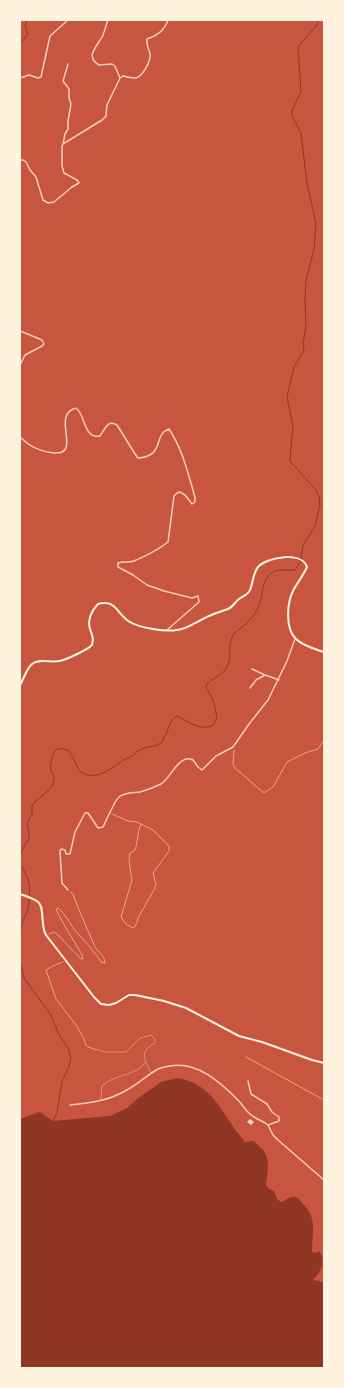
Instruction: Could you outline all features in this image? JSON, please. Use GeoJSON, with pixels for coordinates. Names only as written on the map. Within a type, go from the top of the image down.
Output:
{"type":"FeatureCollection","features":[{"type":"Feature","properties":{"kind":"main road"},"geometry":{"type":"LineString","coordinates":[[20,685],[29,667],[34,662],[58,662],[65,660],[92,645],[93,637],[90,630],[89,620],[98,604],[105,603],[117,607],[124,618],[134,624],[167,630],[181,629],[230,608],[248,593],[256,571],[260,565],[289,557],[298,559],[305,563],[307,567],[293,590],[289,609],[288,622],[290,629],[295,639],[324,652]]}},
{"type":"Feature","properties":{"kind":"main road"},"geometry":{"type":"LineString","coordinates":[[20,894],[36,901],[42,907],[42,927],[46,936],[101,1004],[113,1004],[129,995],[135,994],[164,1001],[186,1008],[239,1036],[262,1042],[324,1063]]}},
{"type":"Feature","properties":{"kind":"street"},"geometry":{"type":"LineString","coordinates":[[20,78],[26,75],[38,78],[41,77],[50,36],[68,20]]}},
{"type":"Feature","properties":{"kind":"street"},"geometry":{"type":"LineString","coordinates":[[108,20],[102,37],[93,50],[93,59],[94,62],[99,65],[112,64],[115,66],[120,78]]}},
{"type":"Feature","properties":{"kind":"street"},"geometry":{"type":"LineString","coordinates":[[63,144],[106,116],[107,105],[120,78],[123,76],[136,78],[146,68],[150,57],[146,43],[147,39],[160,33],[165,28],[168,20]]}},
{"type":"Feature","properties":{"kind":"street"},"geometry":{"type":"LineString","coordinates":[[20,160],[26,162],[36,178],[43,200],[48,203],[54,202],[79,182],[64,173],[61,152],[65,134],[68,129],[71,104],[69,89],[63,81],[68,64]]}},
{"type":"Feature","properties":{"kind":"street"},"geometry":{"type":"LineString","coordinates":[[20,331],[42,340],[44,344],[25,355],[20,365]]}},
{"type":"Feature","properties":{"kind":"street"},"geometry":{"type":"LineString","coordinates":[[20,437],[29,445],[41,450],[60,453],[65,450],[68,440],[65,431],[66,418],[72,409],[76,408],[80,411],[84,425],[93,436],[100,436],[110,423],[117,425],[138,458],[148,457],[154,452],[162,434],[165,430],[169,429],[175,438],[183,457],[195,497],[195,502],[192,504],[185,495],[180,492],[177,493],[174,496],[168,542],[132,562],[118,563],[118,567],[133,575],[146,585],[192,598],[198,596],[199,602],[167,630]]}},
{"type":"Feature","properties":{"kind":"street"},"geometry":{"type":"LineString","coordinates":[[68,890],[62,883],[60,851],[61,849],[65,850],[66,854],[70,854],[75,832],[85,813],[88,813],[96,826],[100,828],[103,827],[119,797],[129,793],[140,792],[161,784],[168,778],[175,766],[188,758],[194,760],[198,767],[202,770],[216,756],[233,747],[268,700],[279,680],[295,639]]}},
{"type":"Feature","properties":{"kind":"street"},"geometry":{"type":"LineString","coordinates":[[252,669],[279,680]]}},
{"type":"Feature","properties":{"kind":"street"},"geometry":{"type":"LineString","coordinates":[[250,688],[256,680],[265,675]]}},
{"type":"Feature","properties":{"kind":"street"},"geometry":{"type":"LineString","coordinates":[[70,1105],[100,1101],[122,1093],[159,1069],[176,1065],[197,1068],[236,1099],[249,1114],[268,1125],[273,1135],[278,1140],[324,1180]]}},
{"type":"Feature","properties":{"kind":"street"},"geometry":{"type":"LineString","coordinates":[[248,1080],[250,1094],[266,1104],[280,1119],[268,1125]]}},
{"type":"Feature","properties":{"kind":"lane"},"geometry":{"type":"LineString","coordinates":[[98,1050],[105,1052],[126,1052],[140,1038],[151,1035],[155,1039],[155,1043],[145,1050],[146,1062],[151,1074]]}},
{"type":"Feature","properties":{"kind":"lane"},"geometry":{"type":"LineString","coordinates":[[100,1101],[102,1086],[108,1081],[121,1077],[143,1066],[146,1062]]}},
{"type":"Feature","properties":{"kind":"path"},"geometry":{"type":"LineString","coordinates":[[233,747],[233,764],[235,768],[264,793],[273,787],[280,777],[287,762],[305,753],[318,749],[324,740]]}},
{"type":"Feature","properties":{"kind":"path"},"geometry":{"type":"LineString","coordinates":[[111,813],[123,819],[141,824],[152,830],[169,846],[169,851],[153,873],[156,885],[154,890],[139,916],[136,927],[133,928],[121,918],[132,880],[129,861],[130,853],[135,850],[138,843],[138,830],[141,824]]}},
{"type":"Feature","properties":{"kind":"path"},"geometry":{"type":"LineString","coordinates":[[46,936],[52,932],[55,932],[81,959],[83,959],[58,914],[56,909],[58,908],[101,962],[105,962],[104,958],[95,947],[73,894],[68,890]]}},
{"type":"Feature","properties":{"kind":"path"},"geometry":{"type":"LineString","coordinates":[[67,961],[48,968],[46,972],[56,999],[84,1037],[86,1045],[98,1050]]}},
{"type":"Feature","properties":{"kind":"path"},"geometry":{"type":"LineString","coordinates":[[246,1057],[324,1100]]}},
{"type":"Feature","properties":{"kind":"shaded area"},"geometry":{"type":"Polygon","coordinates":[[[178,1078],[197,1085],[205,1090],[217,1103],[245,1142],[253,1141],[264,1151],[268,1164],[266,1185],[269,1189],[274,1191],[277,1199],[281,1202],[291,1197],[296,1197],[310,1214],[313,1226],[312,1252],[316,1253],[319,1251],[322,1259],[322,1267],[313,1280],[324,1283],[324,1368],[20,1368],[20,1119],[40,1112],[53,1121],[110,1116],[127,1108],[161,1082],[178,1078]]]}},
{"type":"Feature","properties":{"kind":"building"},"geometry":{"type":"Polygon","coordinates":[[[250,1119],[254,1122],[251,1125],[247,1122],[250,1119]]]}},
{"type":"Feature","properties":{"kind":"waterway"},"geometry":{"type":"LineString","coordinates":[[20,44],[28,34],[25,25],[27,20]]}},
{"type":"Feature","properties":{"kind":"waterway"},"geometry":{"type":"LineString","coordinates":[[301,559],[303,545],[315,526],[320,505],[316,490],[290,461],[293,427],[287,397],[294,367],[304,351],[303,343],[306,327],[306,281],[314,249],[316,223],[307,183],[301,133],[292,116],[292,110],[301,92],[298,47],[316,26],[319,20]]}},
{"type":"Feature","properties":{"kind":"waterway"},"geometry":{"type":"LineString","coordinates":[[20,854],[29,838],[27,824],[32,814],[32,805],[49,790],[53,783],[54,777],[50,766],[55,750],[68,750],[81,772],[95,775],[109,770],[138,751],[162,742],[172,720],[177,716],[200,727],[214,724],[217,718],[214,703],[206,688],[207,684],[223,672],[227,667],[230,643],[233,635],[245,625],[256,612],[260,603],[264,584],[269,575],[278,570],[295,570],[300,562]]}},
{"type":"Feature","properties":{"kind":"waterway"},"geometry":{"type":"LineString","coordinates":[[20,865],[27,876],[30,887],[27,912],[21,925],[20,942]]}},
{"type":"Feature","properties":{"kind":"waterway"},"geometry":{"type":"LineString","coordinates":[[20,962],[24,978],[51,1015],[59,1035],[68,1048],[71,1057],[69,1067],[62,1081],[57,1113],[53,1121]]}}]}
